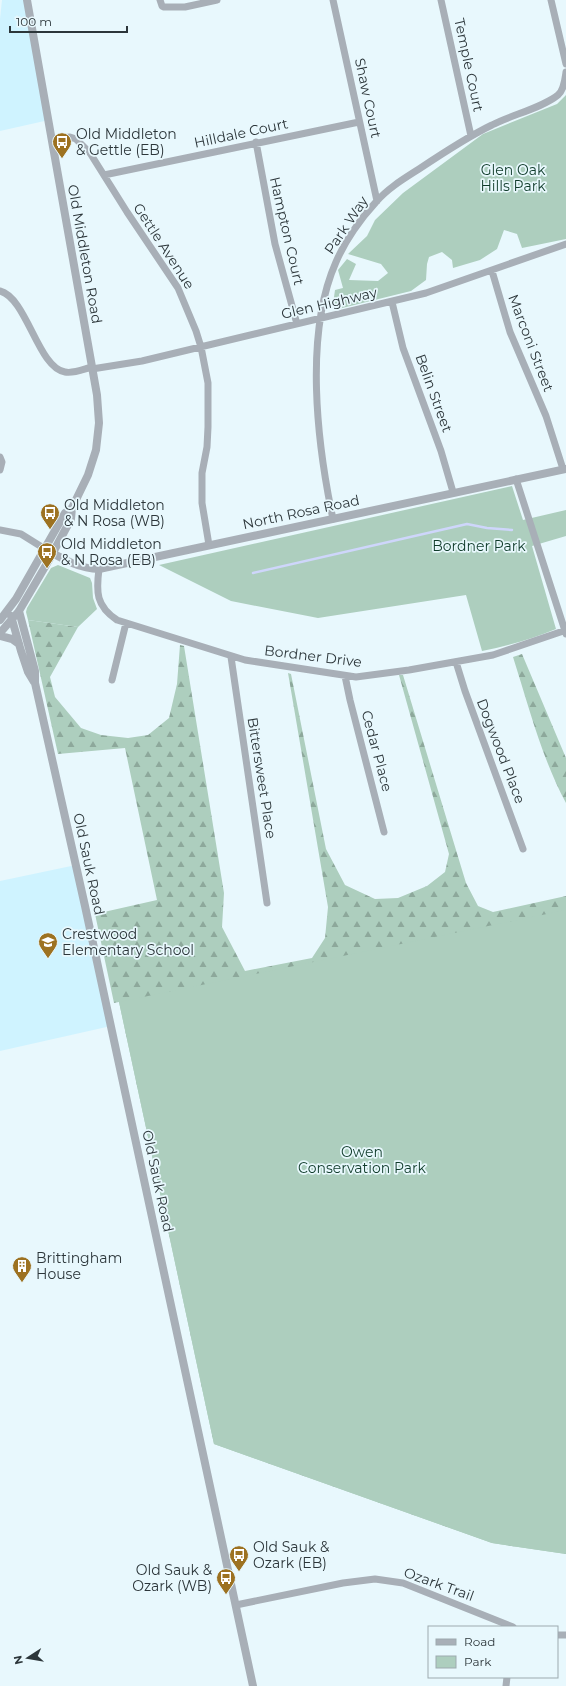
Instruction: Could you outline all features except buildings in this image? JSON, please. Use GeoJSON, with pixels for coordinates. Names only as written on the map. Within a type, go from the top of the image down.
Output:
{"type":"FeatureCollection","features":[{"type":"Feature","properties":{"kind":"street","name":"Old Middleton Road"},"geometry":{"type":"LineString","coordinates":[[0,635],[19,611],[71,519],[72,508],[94,462],[98,436],[99,410],[27,0]]}},
{"type":"Feature","properties":{"kind":"street"},"geometry":{"type":"LineString","coordinates":[[160,0],[162,6],[164,7],[185,7],[217,0]]}},
{"type":"Feature","properties":{"kind":"street","name":"Shaw Court"},"geometry":{"type":"LineString","coordinates":[[333,0],[377,201]]}},
{"type":"Feature","properties":{"kind":"street","name":"Temple Court"},"geometry":{"type":"LineString","coordinates":[[441,0],[471,136]]}},
{"type":"Feature","properties":{"kind":"street"},"geometry":{"type":"LineString","coordinates":[[551,0],[566,64]]}},
{"type":"Feature","properties":{"kind":"street","name":"Park Way"},"geometry":{"type":"LineString","coordinates":[[333,519],[325,472],[318,404],[317,378],[320,319],[328,282],[336,260],[361,221],[377,201],[405,178],[492,124],[546,102],[559,94],[566,79],[566,72]]}},
{"type":"Feature","properties":{"kind":"street","name":"Hilldale Court"},"geometry":{"type":"LineString","coordinates":[[104,175],[256,142],[360,122]]}},
{"type":"Feature","properties":{"kind":"street","name":"Gettle Avenue"},"geometry":{"type":"LineString","coordinates":[[52,139],[70,137],[76,139],[90,153],[178,288],[201,346],[208,383],[207,447],[202,473],[202,503],[209,545]]}},
{"type":"Feature","properties":{"kind":"street","name":"Hampton Court"},"geometry":{"type":"LineString","coordinates":[[256,142],[275,244],[297,324]]}},
{"type":"Feature","properties":{"kind":"street","name":"Glen Highway"},"geometry":{"type":"LineString","coordinates":[[0,291],[5,292],[14,301],[40,348],[54,367],[66,373],[142,361],[392,302],[426,293],[566,244]]}},
{"type":"Feature","properties":{"kind":"street","name":"Marconi Street"},"geometry":{"type":"LineString","coordinates":[[492,271],[510,332],[546,416],[564,469]]}},
{"type":"Feature","properties":{"kind":"street","name":"Belin Street"},"geometry":{"type":"LineString","coordinates":[[392,302],[403,348],[441,451],[453,492]]}},
{"type":"Feature","properties":{"kind":"street"},"geometry":{"type":"LineString","coordinates":[[0,457],[2,462],[0,470]]}},
{"type":"Feature","properties":{"kind":"street","name":"North Rosa Road"},"geometry":{"type":"LineString","coordinates":[[45,549],[80,566],[90,569],[98,568],[564,469]]}},
{"type":"Feature","properties":{"kind":"street"},"geometry":{"type":"LineString","coordinates":[[516,479],[566,632]]}},
{"type":"Feature","properties":{"kind":"street","name":"Old Middleton Road"},"geometry":{"type":"LineString","coordinates":[[0,620],[8,610],[65,513],[72,508]]}},
{"type":"Feature","properties":{"kind":"street"},"geometry":{"type":"LineString","coordinates":[[0,530],[21,534],[45,549]]}},
{"type":"Feature","properties":{"kind":"street","name":"Bordner Drive"},"geometry":{"type":"LineString","coordinates":[[98,568],[98,597],[103,608],[117,620],[230,657],[265,664],[346,676],[356,677],[493,655],[566,632]]}},
{"type":"Feature","properties":{"kind":"street"},"geometry":{"type":"LineString","coordinates":[[8,610],[19,611]]}},
{"type":"Feature","properties":{"kind":"street","name":"Old Sauk Road"},"geometry":{"type":"LineString","coordinates":[[8,610],[13,619],[18,644],[28,672],[35,682]]}},
{"type":"Feature","properties":{"kind":"street","name":"Old Sauk Road"},"geometry":{"type":"LineString","coordinates":[[19,611],[34,671],[35,682],[85,906],[253,1686]]}},
{"type":"Feature","properties":{"kind":"street"},"geometry":{"type":"LineString","coordinates":[[112,680],[126,623]]}},
{"type":"Feature","properties":{"kind":"street"},"geometry":{"type":"LineString","coordinates":[[0,635],[12,639],[18,644]]}},
{"type":"Feature","properties":{"kind":"street","name":"Bittersweet Place"},"geometry":{"type":"LineString","coordinates":[[230,657],[267,903]]}},
{"type":"Feature","properties":{"kind":"street","name":"Dogwood Place"},"geometry":{"type":"LineString","coordinates":[[456,662],[465,691],[523,849]]}},
{"type":"Feature","properties":{"kind":"street","name":"Cedar Place"},"geometry":{"type":"LineString","coordinates":[[346,676],[350,700],[384,832]]}},
{"type":"Feature","properties":{"kind":"street","name":"Ozark Trail"},"geometry":{"type":"LineString","coordinates":[[236,1605],[343,1583],[375,1579],[403,1583],[510,1626]]}},
{"type":"Feature","properties":{"kind":"shaded area"},"geometry":{"type":"Polygon","coordinates":[[[2,0],[27,0],[49,120],[0,131],[0,19],[2,0]]]}},
{"type":"Feature","properties":{"kind":"shaded area","name":"Crestwood Elementary School"},"geometry":{"type":"Polygon","coordinates":[[[76,865],[111,1026],[0,1051],[0,881],[76,865]]]}},
{"type":"Feature","properties":{"kind":"green space","name":"Glen Oak Hills Park"},"geometry":{"type":"Polygon","coordinates":[[[566,95],[566,239],[522,248],[517,234],[504,230],[497,249],[480,260],[453,268],[452,260],[442,252],[429,257],[426,280],[411,291],[338,309],[333,304],[335,290],[343,288],[338,270],[347,259],[356,264],[349,280],[378,281],[388,273],[381,264],[348,254],[367,236],[375,220],[403,193],[483,134],[557,104],[566,95]]]}},
{"type":"Feature","properties":{"kind":"green space","name":"Bordner Park"},"geometry":{"type":"Polygon","coordinates":[[[512,486],[523,520],[566,510],[566,536],[532,546],[556,629],[519,642],[492,649],[482,651],[466,595],[318,618],[231,601],[159,565],[512,486]]]}},
{"type":"Feature","properties":{"kind":"green space"},"geometry":{"type":"Polygon","coordinates":[[[58,565],[90,578],[92,583],[93,598],[97,609],[78,627],[28,620],[26,612],[27,608],[51,568],[58,565]]]}},
{"type":"Feature","properties":{"kind":"green space","name":"Owen Conservation Park"},"geometry":{"type":"Polygon","coordinates":[[[28,620],[78,627],[50,677],[55,697],[81,728],[101,735],[128,738],[148,735],[169,718],[177,684],[180,645],[184,646],[224,893],[222,927],[245,971],[312,958],[325,938],[328,907],[288,673],[291,674],[326,849],[345,885],[375,899],[398,898],[427,886],[445,872],[449,854],[399,675],[403,675],[466,883],[478,906],[493,912],[566,896],[566,1554],[492,1543],[214,1444],[119,1002],[114,1003],[95,914],[157,900],[125,748],[58,754],[28,620]]]}},
{"type":"Feature","properties":{"kind":"green space"},"geometry":{"type":"Polygon","coordinates":[[[522,654],[566,758],[566,803],[557,786],[543,750],[513,657],[522,654]]]}},
{"type":"Feature","properties":{"kind":"green space","name":"Owen Conservation Park"},"geometry":{"type":"Polygon","coordinates":[[[566,910],[566,1554],[492,1543],[214,1444],[119,1002],[566,910]]]}},
{"type":"Feature","properties":{"kind":"waterway"},"geometry":{"type":"LineString","coordinates":[[253,573],[467,524],[487,528],[512,530]]}},
{"type":"Feature","properties":{"kind":"place","name":"Old Middleton & Gettle (EB)"},"geometry":{"type":"Point","coordinates":[62,159]}},
{"type":"Feature","properties":{"kind":"place","name":"Old Middleton & N Rosa (WB)"},"geometry":{"type":"Point","coordinates":[50,530]}},
{"type":"Feature","properties":{"kind":"place","name":"Old Middleton & N Rosa (EB)"},"geometry":{"type":"Point","coordinates":[47,569]}},
{"type":"Feature","properties":{"kind":"place","name":"Crestwood Elementary School"},"geometry":{"type":"Point","coordinates":[48,959]}},
{"type":"Feature","properties":{"kind":"place","name":"Brittingham House"},"geometry":{"type":"Point","coordinates":[22,1283]}},
{"type":"Feature","properties":{"kind":"place","name":"Old Sauk & Ozark (EB)"},"geometry":{"type":"Point","coordinates":[239,1572]}},
{"type":"Feature","properties":{"kind":"place","name":"Old Sauk & Ozark (WB)"},"geometry":{"type":"Point","coordinates":[226,1595]}}]}
